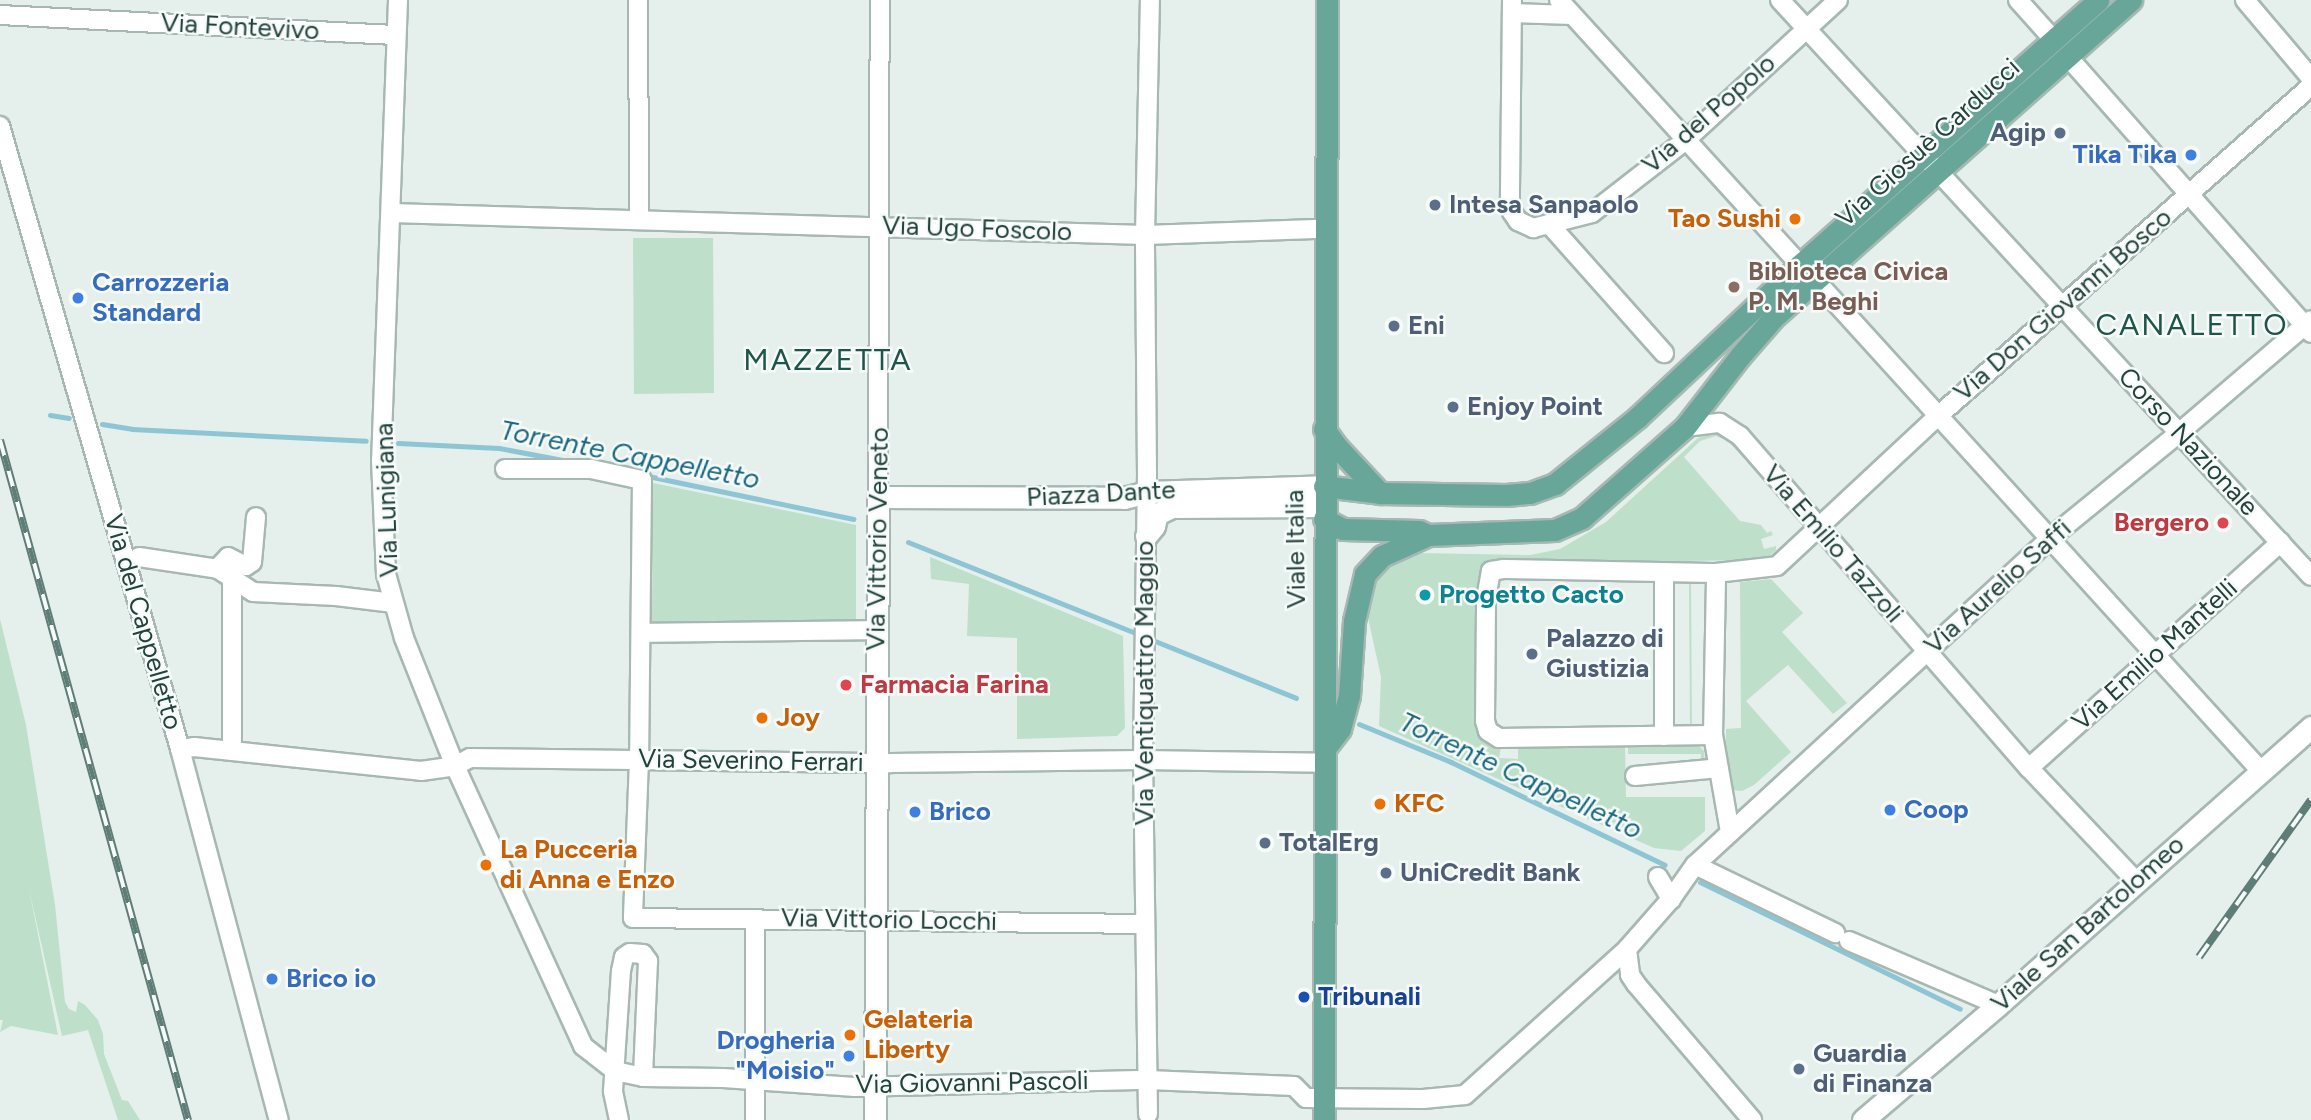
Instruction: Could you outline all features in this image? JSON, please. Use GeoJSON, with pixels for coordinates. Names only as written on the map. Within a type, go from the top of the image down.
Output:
{"type":"FeatureCollection","features":[{"type":"Feature","properties":{"kind":"main road","name":"Viale Italia"},"geometry":{"type":"LineString","coordinates":[[1324,1120],[1327,0]]}},
{"type":"Feature","properties":{"kind":"main road","name":"Via Giosuè Carducci"},"geometry":{"type":"LineString","coordinates":[[1428,535],[1419,531],[1343,529],[1324,503],[1380,493],[1506,495],[1530,493],[1555,484],[1638,417],[1800,265],[2098,0]]}},
{"type":"Feature","properties":{"kind":"main road","name":"Via Giosuè Carducci"},"geometry":{"type":"LineString","coordinates":[[1326,755],[1340,729],[1349,696],[1354,621],[1365,575],[1382,556],[1428,535],[1555,530],[1582,518],[1685,428],[1773,318],[2131,0]]}},
{"type":"Feature","properties":{"kind":"main road"},"geometry":{"type":"LineString","coordinates":[[1325,429],[1338,448],[1380,493]]}},
{"type":"Feature","properties":{"kind":"street","name":"Via Lunigiana"},"geometry":{"type":"LineString","coordinates":[[398,0],[381,460],[386,573],[404,638],[455,766],[583,1046],[615,1071]]}},
{"type":"Feature","properties":{"kind":"street"},"geometry":{"type":"LineString","coordinates":[[638,0],[639,220]]}},
{"type":"Feature","properties":{"kind":"street","name":"Via Vittorio Veneto"},"geometry":{"type":"LineString","coordinates":[[875,1120],[882,225],[880,0]]}},
{"type":"Feature","properties":{"kind":"street","name":"Via Ventiquattro Maggio"},"geometry":{"type":"LineString","coordinates":[[1148,1114],[1143,760],[1147,492],[1145,235],[1150,0]]}},
{"type":"Feature","properties":{"kind":"street"},"geometry":{"type":"LineString","coordinates":[[1559,0],[1800,265]]}},
{"type":"Feature","properties":{"kind":"street","name":"Corso Nazionale"},"geometry":{"type":"LineString","coordinates":[[1780,0],[2311,576]]}},
{"type":"Feature","properties":{"kind":"street","name":"Via del Popolo"},"geometry":{"type":"LineString","coordinates":[[1541,226],[1592,213],[1687,139],[1838,0]]}},
{"type":"Feature","properties":{"kind":"street"},"geometry":{"type":"LineString","coordinates":[[2018,0],[2053,39]]}},
{"type":"Feature","properties":{"kind":"street"},"geometry":{"type":"LineString","coordinates":[[2245,0],[2311,78]]}},
{"type":"Feature","properties":{"kind":"street"},"geometry":{"type":"LineString","coordinates":[[1571,15],[1512,6],[1512,212],[1518,221],[1541,226],[1664,354]]}},
{"type":"Feature","properties":{"kind":"street","name":"Via Fontevivo"},"geometry":{"type":"LineString","coordinates":[[0,15],[395,35]]}},
{"type":"Feature","properties":{"kind":"street"},"geometry":{"type":"LineString","coordinates":[[2068,57],[2309,326]]}},
{"type":"Feature","properties":{"kind":"street","name":"Via Don Giovanni Bosco"},"geometry":{"type":"LineString","coordinates":[[1664,736],[1499,738],[1488,732],[1485,721],[1486,599],[1491,571],[1716,573],[1777,566],[1938,416],[2311,86]]}},
{"type":"Feature","properties":{"kind":"street","name":"Via del Cappelletto"},"geometry":{"type":"LineString","coordinates":[[0,126],[180,750],[279,1120]]}},
{"type":"Feature","properties":{"kind":"street","name":"Via Ugo Foscolo"},"geometry":{"type":"LineString","coordinates":[[391,213],[882,225],[1145,235],[1315,229]]}},
{"type":"Feature","properties":{"kind":"street"},"geometry":{"type":"LineString","coordinates":[[1815,281],[2261,771]]}},
{"type":"Feature","properties":{"kind":"street","name":"Via Aurelio Saffi"},"geometry":{"type":"LineString","coordinates":[[1695,865],[2049,539],[2309,326]]}},
{"type":"Feature","properties":{"kind":"street","name":"Via Emilio Tazzoli"},"geometry":{"type":"LineString","coordinates":[[1685,428],[1720,423],[1730,427],[2029,768],[2136,881]]}},
{"type":"Feature","properties":{"kind":"street"},"geometry":{"type":"LineString","coordinates":[[505,469],[591,469],[642,480],[639,760]]}},
{"type":"Feature","properties":{"kind":"street","name":"Piazza Dante"},"geometry":{"type":"LineString","coordinates":[[878,498],[1124,498],[1147,492],[1324,503]]}},
{"type":"Feature","properties":{"kind":"street","name":"Piazza Dante"},"geometry":{"type":"LineString","coordinates":[[1146,536],[1154,526],[1157,514],[1172,507],[1324,503]]}},
{"type":"Feature","properties":{"kind":"street"},"geometry":{"type":"LineString","coordinates":[[232,751],[225,573],[228,557],[246,565],[252,562],[256,517]]}},
{"type":"Feature","properties":{"kind":"street","name":"Via Emilio Mantelli"},"geometry":{"type":"LineString","coordinates":[[2029,768],[2281,542]]}},
{"type":"Feature","properties":{"kind":"street"},"geometry":{"type":"LineString","coordinates":[[139,557],[225,573],[253,592],[336,596],[394,603]]}},
{"type":"Feature","properties":{"kind":"street"},"geometry":{"type":"LineString","coordinates":[[1664,573],[1664,736],[1713,735]]}},
{"type":"Feature","properties":{"kind":"street"},"geometry":{"type":"LineString","coordinates":[[1716,573],[1713,735],[1730,832]]}},
{"type":"Feature","properties":{"kind":"street"},"geometry":{"type":"LineString","coordinates":[[641,633],[877,630]]}},
{"type":"Feature","properties":{"kind":"street","name":"Viale San Bartolomeo"},"geometry":{"type":"LineString","coordinates":[[1863,1120],[1998,1005],[2311,727]]}},
{"type":"Feature","properties":{"kind":"street","name":"Via Severino Ferrari"},"geometry":{"type":"LineString","coordinates":[[180,750],[194,747],[421,771],[455,766],[470,758],[877,763],[1326,755]]}},
{"type":"Feature","properties":{"kind":"street","name":"Via Vittorio Locchi"},"geometry":{"type":"LineString","coordinates":[[639,760],[633,918],[1145,924]]}},
{"type":"Feature","properties":{"kind":"street"},"geometry":{"type":"LineString","coordinates":[[1635,776],[1719,768]]}},
{"type":"Feature","properties":{"kind":"street"},"geometry":{"type":"LineString","coordinates":[[1324,1098],[1423,1099],[1465,1095],[1627,949],[1671,899],[1695,865],[1842,937],[1998,1005]]}},
{"type":"Feature","properties":{"kind":"street"},"geometry":{"type":"LineString","coordinates":[[1658,877],[1671,899]]}},
{"type":"Feature","properties":{"kind":"street"},"geometry":{"type":"LineString","coordinates":[[755,919],[755,1120]]}},
{"type":"Feature","properties":{"kind":"street"},"geometry":{"type":"LineString","coordinates":[[1627,949],[1630,975],[1636,984],[1752,1120]]}},
{"type":"Feature","properties":{"kind":"street"},"geometry":{"type":"LineString","coordinates":[[619,1120],[613,1091],[624,957],[630,953],[640,953],[646,956],[648,961],[643,1077]]}},
{"type":"Feature","properties":{"kind":"street","name":"Via Giovanni Pascoli"},"geometry":{"type":"LineString","coordinates":[[615,1071],[643,1077],[875,1086],[1148,1080],[1294,1086],[1306,1098],[1324,1098]]}},
{"type":"Feature","properties":{"kind":"green space"},"geometry":{"type":"Polygon","coordinates":[[[633,238],[713,238],[714,393],[634,394],[633,238]]]}},
{"type":"Feature","properties":{"kind":"green space"},"geometry":{"type":"Polygon","coordinates":[[[1709,433],[1730,438],[1747,454],[1743,457],[1728,441],[1716,436],[1700,441],[1684,457],[1740,521],[1761,525],[1767,533],[1771,531],[1773,535],[1761,539],[1764,549],[1776,546],[1776,550],[1765,560],[1492,563],[1479,722],[1481,735],[1501,747],[1499,758],[1518,759],[1518,746],[1625,746],[1626,797],[1705,797],[1705,831],[1681,851],[1654,848],[1379,726],[1381,677],[1367,613],[1373,582],[1392,562],[1401,556],[1418,553],[1530,555],[1560,549],[1606,522],[1698,438],[1709,433]]]}},
{"type":"Feature","properties":{"kind":"green space"},"geometry":{"type":"Polygon","coordinates":[[[653,483],[856,525],[856,625],[652,622],[653,483]]]}},
{"type":"Feature","properties":{"kind":"green space"},"geometry":{"type":"Polygon","coordinates":[[[930,557],[1123,636],[1125,728],[1117,736],[1017,739],[1017,638],[967,636],[969,584],[931,579],[930,557]]]}},
{"type":"Feature","properties":{"kind":"green space"},"geometry":{"type":"Polygon","coordinates":[[[1771,579],[1803,613],[1782,632],[1847,703],[1833,714],[1788,665],[1746,701],[1791,752],[1754,785],[1742,791],[1733,790],[1726,775],[1726,729],[1741,728],[1740,582],[1771,579]]]}},
{"type":"Feature","properties":{"kind":"green space"},"geometry":{"type":"Polygon","coordinates":[[[1678,580],[1707,582],[1691,584],[1692,727],[1689,583],[1675,583],[1678,580]]]}},
{"type":"Feature","properties":{"kind":"green space"},"geometry":{"type":"Polygon","coordinates":[[[0,619],[26,725],[55,905],[65,1002],[69,1009],[76,1012],[78,1001],[98,1020],[103,1034],[104,1054],[122,1100],[128,1101],[140,1120],[118,1120],[88,1030],[62,1036],[29,889],[58,1035],[11,1026],[0,1032],[3,1020],[0,1020],[0,619]]]}},
{"type":"Feature","properties":{"kind":"green space"},"geometry":{"type":"Polygon","coordinates":[[[1628,746],[1699,746],[1704,751],[1705,768],[1701,768],[1701,754],[1628,754],[1628,746]]]}},
{"type":"Feature","properties":{"kind":"waterway","name":"Torrente Cappelletto"},"geometry":{"type":"LineString","coordinates":[[50,415],[69,418]]}},
{"type":"Feature","properties":{"kind":"waterway","name":"Torrente Cappelletto"},"geometry":{"type":"LineString","coordinates":[[102,424],[132,429],[366,441]]}},
{"type":"Feature","properties":{"kind":"waterway","name":"Torrente Cappelletto"},"geometry":{"type":"LineString","coordinates":[[398,443],[499,448],[568,461]]}},
{"type":"Feature","properties":{"kind":"waterway","name":"Torrente Cappelletto"},"geometry":{"type":"LineString","coordinates":[[643,475],[853,519]]}},
{"type":"Feature","properties":{"kind":"waterway","name":"Torrente Cappelletto"},"geometry":{"type":"LineString","coordinates":[[908,542],[1135,633]]}},
{"type":"Feature","properties":{"kind":"waterway","name":"Torrente Cappelletto"},"geometry":{"type":"LineString","coordinates":[[1155,641],[1296,698]]}},
{"type":"Feature","properties":{"kind":"waterway","name":"Torrente Cappelletto"},"geometry":{"type":"LineString","coordinates":[[1359,724],[1451,762],[1665,865]]}},
{"type":"Feature","properties":{"kind":"waterway","name":"Torrente Cappelletto"},"geometry":{"type":"LineString","coordinates":[[1700,882],[1960,1009]]}},
{"type":"Feature","properties":{"kind":"railway"},"geometry":{"type":"LineString","coordinates":[[0,440],[188,1120]]}},
{"type":"Feature","properties":{"kind":"railway"},"geometry":{"type":"LineString","coordinates":[[2199,957],[2311,800]]}},
{"type":"Feature","properties":{"kind":"place","name":"Agip"},"geometry":{"type":"Point","coordinates":[2060,133]}},
{"type":"Feature","properties":{"kind":"place","name":"Tika Tika"},"geometry":{"type":"Point","coordinates":[2191,155]}},
{"type":"Feature","properties":{"kind":"place","name":"Intesa Sanpaolo"},"geometry":{"type":"Point","coordinates":[1435,205]}},
{"type":"Feature","properties":{"kind":"place","name":"Tao Sushi"},"geometry":{"type":"Point","coordinates":[1795,219]}},
{"type":"Feature","properties":{"kind":"place","name":"Biblioteca Civica P. M. Beghi"},"geometry":{"type":"Point","coordinates":[1734,287]}},
{"type":"Feature","properties":{"kind":"place","name":"Carrozzeria Standard"},"geometry":{"type":"Point","coordinates":[78,298]}},
{"type":"Feature","properties":{"kind":"place","name":"Eni"},"geometry":{"type":"Point","coordinates":[1394,326]}},
{"type":"Feature","properties":{"kind":"place","name":"Enjoy Point"},"geometry":{"type":"Point","coordinates":[1453,407]}},
{"type":"Feature","properties":{"kind":"place","name":"Bergero"},"geometry":{"type":"Point","coordinates":[2223,523]}},
{"type":"Feature","properties":{"kind":"place","name":"Progetto Cacto"},"geometry":{"type":"Point","coordinates":[1425,595]}},
{"type":"Feature","properties":{"kind":"place","name":"Palazzo di Giustizia"},"geometry":{"type":"Point","coordinates":[1532,654]}},
{"type":"Feature","properties":{"kind":"place","name":"Farmacia Farina"},"geometry":{"type":"Point","coordinates":[846,685]}},
{"type":"Feature","properties":{"kind":"place","name":"Joy"},"geometry":{"type":"Point","coordinates":[762,718]}},
{"type":"Feature","properties":{"kind":"place","name":"KFC"},"geometry":{"type":"Point","coordinates":[1380,804]}},
{"type":"Feature","properties":{"kind":"place","name":"Coop"},"geometry":{"type":"Point","coordinates":[1890,810]}},
{"type":"Feature","properties":{"kind":"place","name":"Brico"},"geometry":{"type":"Point","coordinates":[915,812]}},
{"type":"Feature","properties":{"kind":"place","name":"TotalErg"},"geometry":{"type":"Point","coordinates":[1265,843]}},
{"type":"Feature","properties":{"kind":"place","name":"La Pucceria di Anna e Enzo"},"geometry":{"type":"Point","coordinates":[486,865]}},
{"type":"Feature","properties":{"kind":"place","name":"UniCredit Bank"},"geometry":{"type":"Point","coordinates":[1386,873]}},
{"type":"Feature","properties":{"kind":"place","name":"Brico io"},"geometry":{"type":"Point","coordinates":[272,979]}},
{"type":"Feature","properties":{"kind":"place","name":"Tribunali"},"geometry":{"type":"Point","coordinates":[1304,997]}},
{"type":"Feature","properties":{"kind":"place","name":"Gelateria Liberty"},"geometry":{"type":"Point","coordinates":[850,1035]}},
{"type":"Feature","properties":{"kind":"place","name":"Drogheria \"Moisio\""},"geometry":{"type":"Point","coordinates":[849,1056]}},
{"type":"Feature","properties":{"kind":"place","name":"Guardia di Finanza"},"geometry":{"type":"Point","coordinates":[1799,1069]}},
{"type":"Feature","properties":{"kind":"district","name":"CANALETTO"},"geometry":{"type":"Point","coordinates":[2192,325]}},
{"type":"Feature","properties":{"kind":"district","name":"MAZZETTA"},"geometry":{"type":"Point","coordinates":[828,360]}}]}
